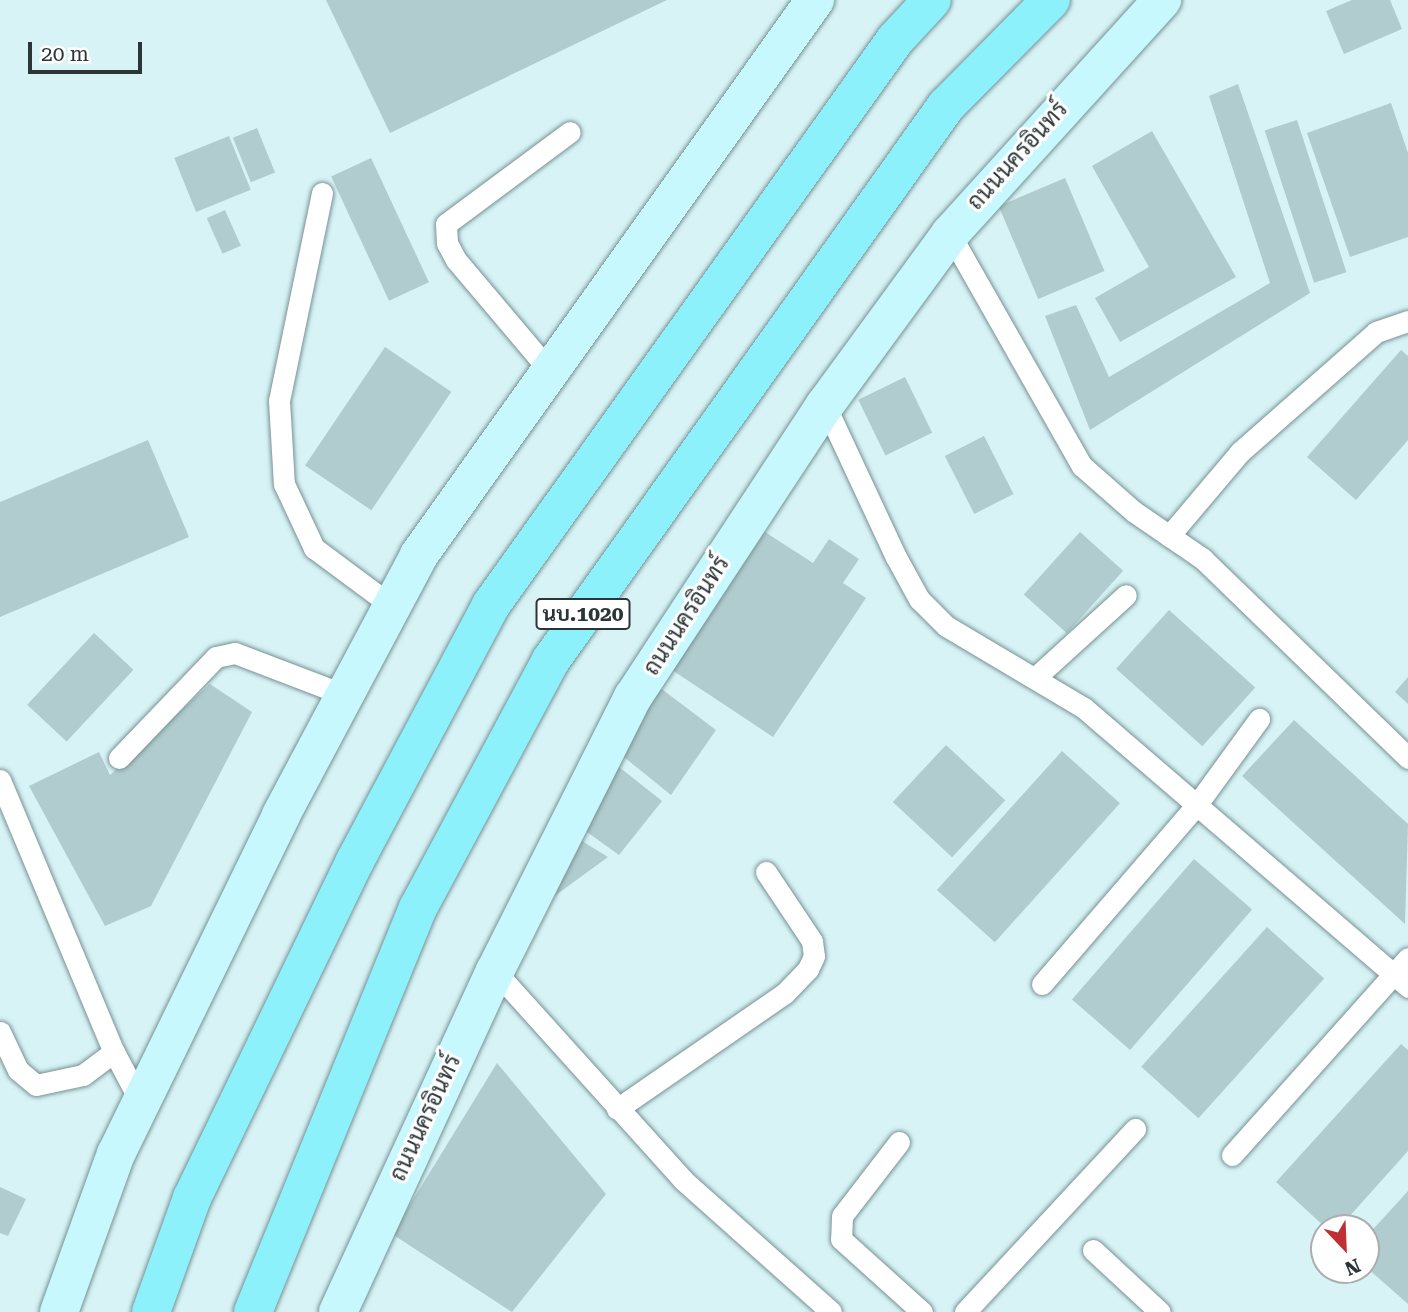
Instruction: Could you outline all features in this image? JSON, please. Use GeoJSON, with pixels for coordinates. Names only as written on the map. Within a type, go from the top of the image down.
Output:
{"type":"FeatureCollection","features":[{"type":"Feature","properties":{"kind":"main road"},"geometry":{"type":"LineString","coordinates":[[59,1312],[117,1154],[141,1103],[281,815],[419,555],[816,0]]}},
{"type":"Feature","properties":{"kind":"main road","name":"นบ.1020"},"geometry":{"type":"LineString","coordinates":[[151,1312],[198,1186],[355,860],[492,606],[871,73],[932,0]]}},
{"type":"Feature","properties":{"kind":"main road","name":"นบ.1020"},"geometry":{"type":"LineString","coordinates":[[253,1312],[418,908],[551,660],[946,106],[1051,0]]}},
{"type":"Feature","properties":{"kind":"main road","name":"ถนนนครอินทร์"},"geometry":{"type":"LineString","coordinates":[[338,1312],[495,971],[633,697],[825,405],[950,234],[1162,0]]}},
{"type":"Feature","properties":{"kind":"lane"},"geometry":{"type":"LineString","coordinates":[[549,370],[456,260],[447,243],[446,223],[570,132]]}},
{"type":"Feature","properties":{"kind":"lane"},"geometry":{"type":"LineString","coordinates":[[322,193],[279,401],[284,484],[314,548],[392,606]]}},
{"type":"Feature","properties":{"kind":"lane"},"geometry":{"type":"LineString","coordinates":[[950,234],[1082,466],[1202,559],[1408,758]]}},
{"type":"Feature","properties":{"kind":"lane"},"geometry":{"type":"LineString","coordinates":[[1169,536],[1240,452],[1376,332],[1408,321]]}},
{"type":"Feature","properties":{"kind":"lane"},"geometry":{"type":"LineString","coordinates":[[825,405],[919,599],[946,626],[1037,676],[1084,708],[1403,973],[1232,1155]]}},
{"type":"Feature","properties":{"kind":"lane"},"geometry":{"type":"LineString","coordinates":[[1037,676],[1126,595]]}},
{"type":"Feature","properties":{"kind":"lane"},"geometry":{"type":"LineString","coordinates":[[119,758],[216,657],[235,653],[345,695]]}},
{"type":"Feature","properties":{"kind":"lane"},"geometry":{"type":"LineString","coordinates":[[1042,984],[1198,803],[1259,719]]}},
{"type":"Feature","properties":{"kind":"lane"},"geometry":{"type":"LineString","coordinates":[[0,780],[114,1052],[141,1103]]}},
{"type":"Feature","properties":{"kind":"lane"},"geometry":{"type":"LineString","coordinates":[[617,1109],[784,994],[808,969],[814,956],[812,941],[766,872]]}},
{"type":"Feature","properties":{"kind":"lane"},"geometry":{"type":"LineString","coordinates":[[495,971],[683,1180],[831,1312]]}},
{"type":"Feature","properties":{"kind":"lane"},"geometry":{"type":"LineString","coordinates":[[0,1032],[18,1070],[36,1085],[83,1075],[114,1052]]}},
{"type":"Feature","properties":{"kind":"lane"},"geometry":{"type":"LineString","coordinates":[[965,1312],[1135,1129]]}},
{"type":"Feature","properties":{"kind":"lane"},"geometry":{"type":"LineString","coordinates":[[899,1142],[842,1216],[841,1239],[922,1312]]}},
{"type":"Feature","properties":{"kind":"lane"},"geometry":{"type":"LineString","coordinates":[[1093,1250],[1160,1312]]}},
{"type":"Feature","properties":{"kind":"building"},"geometry":{"type":"Polygon","coordinates":[[[326,0],[667,0],[390,133],[326,0]]]}},
{"type":"Feature","properties":{"kind":"building"},"geometry":{"type":"Polygon","coordinates":[[[1352,0],[1390,0],[1402,29],[1344,54],[1326,11],[1352,0]]]}},
{"type":"Feature","properties":{"kind":"building"},"geometry":{"type":"Polygon","coordinates":[[[1238,84],[1310,293],[1090,430],[1045,316],[1076,305],[1109,377],[1270,283],[1209,96],[1238,84]]]}},
{"type":"Feature","properties":{"kind":"building"},"geometry":{"type":"Polygon","coordinates":[[[1391,103],[1408,153],[1408,237],[1350,257],[1307,133],[1391,103]]]}},
{"type":"Feature","properties":{"kind":"building"},"geometry":{"type":"Polygon","coordinates":[[[1297,120],[1346,272],[1314,283],[1265,131],[1297,120]]]}},
{"type":"Feature","properties":{"kind":"building"},"geometry":{"type":"Polygon","coordinates":[[[257,128],[275,173],[251,182],[233,138],[257,128]]]}},
{"type":"Feature","properties":{"kind":"building"},"geometry":{"type":"Polygon","coordinates":[[[1152,131],[1236,277],[1120,342],[1095,298],[1149,267],[1092,166],[1152,131]]]}},
{"type":"Feature","properties":{"kind":"building"},"geometry":{"type":"Polygon","coordinates":[[[229,136],[251,190],[196,212],[174,158],[229,136]]]}},
{"type":"Feature","properties":{"kind":"building"},"geometry":{"type":"Polygon","coordinates":[[[371,158],[429,282],[389,301],[331,177],[371,158]]]}},
{"type":"Feature","properties":{"kind":"building"},"geometry":{"type":"Polygon","coordinates":[[[1065,178],[1104,271],[1038,299],[999,206],[1065,178]]]}},
{"type":"Feature","properties":{"kind":"building"},"geometry":{"type":"Polygon","coordinates":[[[225,210],[241,246],[223,254],[207,218],[225,210]]]}},
{"type":"Feature","properties":{"kind":"building"},"geometry":{"type":"Polygon","coordinates":[[[385,347],[451,392],[371,510],[305,466],[385,347]]]}},
{"type":"Feature","properties":{"kind":"building"},"geometry":{"type":"Polygon","coordinates":[[[1401,350],[1408,356],[1408,440],[1356,500],[1307,457],[1401,350]]]}},
{"type":"Feature","properties":{"kind":"building"},"geometry":{"type":"Polygon","coordinates":[[[905,377],[932,433],[885,456],[858,400],[905,377]]]}},
{"type":"Feature","properties":{"kind":"building"},"geometry":{"type":"Polygon","coordinates":[[[984,436],[1014,494],[974,514],[945,456],[984,436]]]}},
{"type":"Feature","properties":{"kind":"building"},"geometry":{"type":"Polygon","coordinates":[[[148,440],[189,537],[0,617],[0,502],[148,440]]]}},
{"type":"Feature","properties":{"kind":"building"},"geometry":{"type":"Polygon","coordinates":[[[765,532],[813,563],[829,539],[859,559],[843,583],[866,598],[773,737],[672,670],[765,532]]]}},
{"type":"Feature","properties":{"kind":"building"},"geometry":{"type":"Polygon","coordinates":[[[1080,532],[1123,571],[1067,633],[1024,594],[1080,532]]]}},
{"type":"Feature","properties":{"kind":"building"},"geometry":{"type":"Polygon","coordinates":[[[1169,610],[1255,688],[1202,746],[1116,669],[1169,610]]]}},
{"type":"Feature","properties":{"kind":"building"},"geometry":{"type":"Polygon","coordinates":[[[94,633],[133,670],[67,742],[27,705],[94,633]]]}},
{"type":"Feature","properties":{"kind":"building"},"geometry":{"type":"Polygon","coordinates":[[[1408,677],[1408,704],[1395,692],[1408,677]]]}},
{"type":"Feature","properties":{"kind":"building"},"geometry":{"type":"Polygon","coordinates":[[[210,684],[252,712],[151,906],[105,926],[29,786],[99,752],[110,775],[210,684]]]}},
{"type":"Feature","properties":{"kind":"building"},"geometry":{"type":"Polygon","coordinates":[[[659,687],[716,730],[671,795],[619,753],[659,687]]]}},
{"type":"Feature","properties":{"kind":"building"},"geometry":{"type":"Polygon","coordinates":[[[1294,720],[1408,824],[1405,924],[1242,776],[1294,720]]]}},
{"type":"Feature","properties":{"kind":"building"},"geometry":{"type":"Polygon","coordinates":[[[946,745],[1005,800],[952,857],[893,802],[946,745]]]}},
{"type":"Feature","properties":{"kind":"building"},"geometry":{"type":"Polygon","coordinates":[[[1062,751],[1120,803],[995,942],[937,890],[1062,751]]]}},
{"type":"Feature","properties":{"kind":"building"},"geometry":{"type":"Polygon","coordinates":[[[614,763],[662,801],[619,855],[580,827],[614,763]]]}},
{"type":"Feature","properties":{"kind":"building"},"geometry":{"type":"Polygon","coordinates":[[[577,838],[608,857],[545,903],[577,838]]]}},
{"type":"Feature","properties":{"kind":"building"},"geometry":{"type":"Polygon","coordinates":[[[1194,859],[1252,910],[1130,1050],[1072,999],[1194,859]]]}},
{"type":"Feature","properties":{"kind":"building"},"geometry":{"type":"Polygon","coordinates":[[[1267,927],[1324,979],[1198,1118],[1141,1067],[1267,927]]]}},
{"type":"Feature","properties":{"kind":"building"},"geometry":{"type":"Polygon","coordinates":[[[1401,1044],[1408,1050],[1408,1151],[1352,1214],[1311,1214],[1276,1182],[1401,1044]]]}},
{"type":"Feature","properties":{"kind":"building"},"geometry":{"type":"Polygon","coordinates":[[[497,1063],[606,1194],[512,1312],[392,1234],[497,1063]]]}},
{"type":"Feature","properties":{"kind":"building"},"geometry":{"type":"Polygon","coordinates":[[[0,1187],[26,1199],[8,1236],[0,1233],[0,1187]]]}},
{"type":"Feature","properties":{"kind":"building"},"geometry":{"type":"Polygon","coordinates":[[[1408,1191],[1408,1304],[1380,1279],[1380,1222],[1408,1191]]]}}]}
